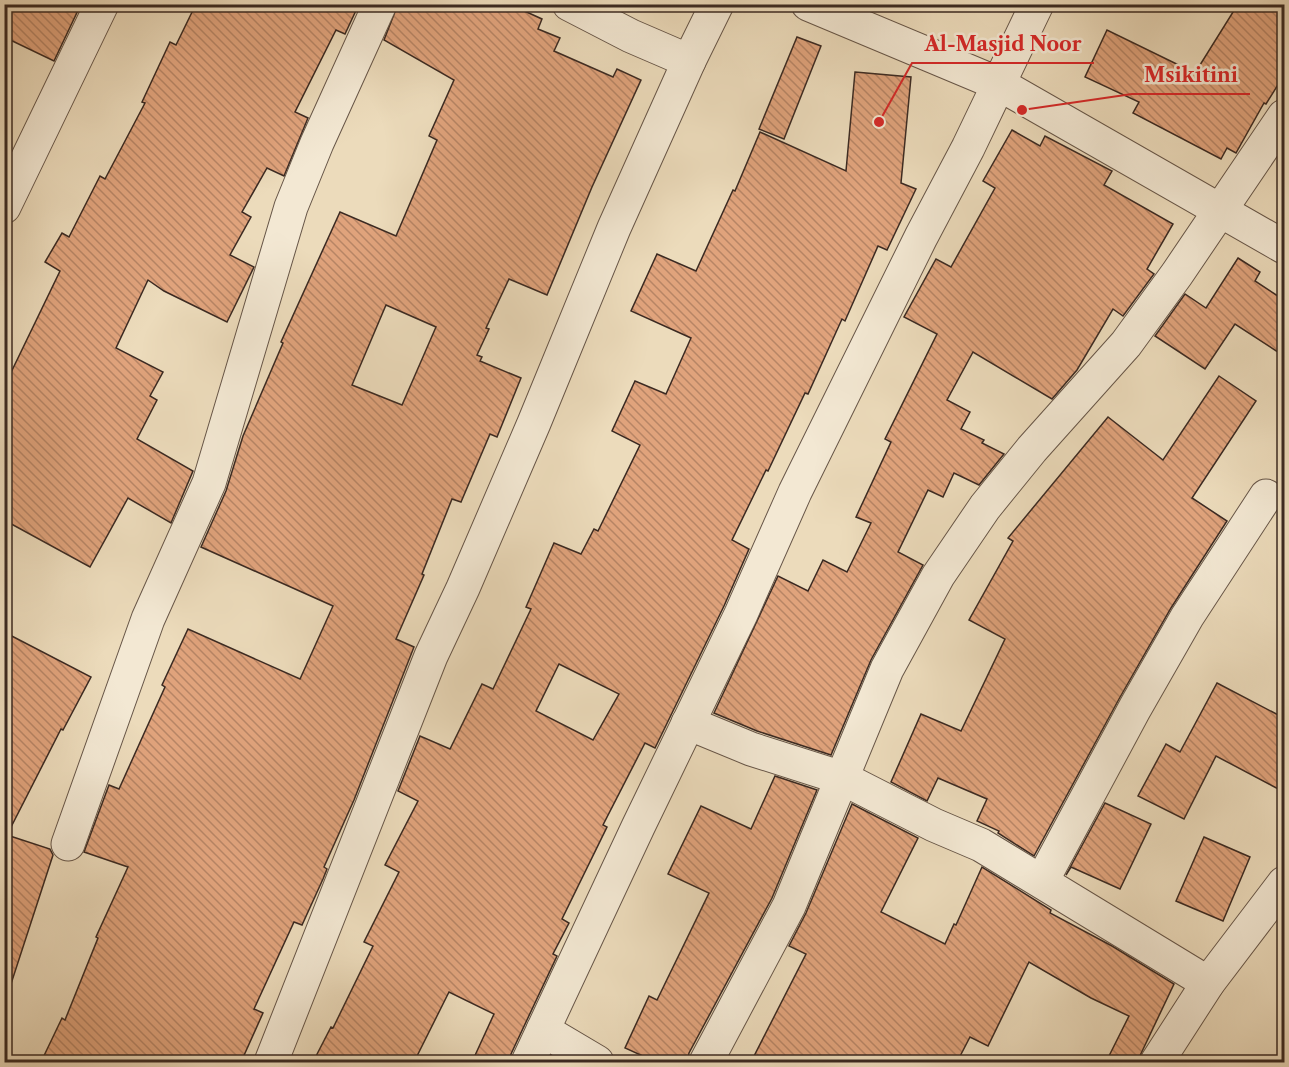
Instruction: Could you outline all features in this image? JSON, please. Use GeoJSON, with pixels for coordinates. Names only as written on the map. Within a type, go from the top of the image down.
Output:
{"type":"FeatureCollection","features":[{"type":"Feature","properties":{"kind":"street"},"geometry":{"type":"LineString","coordinates":[[4,207],[102,4]]}},
{"type":"Feature","properties":{"kind":"street"},"geometry":{"type":"LineString","coordinates":[[68,844],[148,619],[209,483],[291,207],[317,142],[380,4]]}},
{"type":"Feature","properties":{"kind":"street"},"geometry":{"type":"LineString","coordinates":[[569,4],[631,36],[689,61]]}},
{"type":"Feature","properties":{"kind":"street"},"geometry":{"type":"LineString","coordinates":[[271,1062],[431,656],[473,566],[614,228],[717,4]]}},
{"type":"Feature","properties":{"kind":"street"},"geometry":{"type":"LineString","coordinates":[[808,4],[999,84],[1284,247]]}},
{"type":"Feature","properties":{"kind":"street"},"geometry":{"type":"LineString","coordinates":[[528,1062],[741,614],[801,481],[1037,4]]}},
{"type":"Feature","properties":{"kind":"street"},"geometry":{"type":"LineString","coordinates":[[706,1062],[789,906],[887,669],[938,576],[985,507],[1032,449],[1126,344],[1177,274],[1218,210],[1284,116]]}},
{"type":"Feature","properties":{"kind":"street"},"geometry":{"type":"LineString","coordinates":[[1042,881],[1187,617],[1266,496]]}},
{"type":"Feature","properties":{"kind":"street"},"geometry":{"type":"LineString","coordinates":[[688,723],[752,749],[842,778],[934,825],[981,845],[1208,983]]}},
{"type":"Feature","properties":{"kind":"street"},"geometry":{"type":"LineString","coordinates":[[1158,1062],[1208,983],[1284,883]]}},
{"type":"Feature","properties":{"kind":"street"},"geometry":{"type":"LineString","coordinates":[[543,1030],[597,1062]]}},
{"type":"Feature","properties":{"kind":"building"},"geometry":{"type":"Polygon","coordinates":[[[4,4],[81,4],[54,61],[4,37],[4,4]]]}},
{"type":"Feature","properties":{"kind":"building"},"geometry":{"type":"Polygon","coordinates":[[[196,4],[359,4],[345,34],[336,30],[295,112],[308,118],[284,176],[267,168],[242,212],[251,217],[230,255],[254,267],[227,322],[164,291],[148,280],[116,348],[163,372],[150,396],[157,400],[137,439],[193,471],[171,523],[128,498],[90,567],[4,520],[4,387],[60,271],[45,262],[62,233],[69,237],[100,176],[105,179],[145,103],[142,102],[170,42],[176,45],[196,4]]]}},
{"type":"Feature","properties":{"kind":"building"},"geometry":{"type":"Polygon","coordinates":[[[398,4],[509,4],[542,19],[538,29],[560,38],[554,51],[613,77],[617,69],[641,80],[592,187],[547,295],[509,279],[486,328],[489,329],[477,355],[482,357],[480,361],[521,378],[497,437],[490,434],[461,502],[452,499],[422,574],[424,575],[396,639],[414,647],[354,800],[324,867],[327,869],[323,879],[302,925],[294,922],[254,1009],[263,1013],[241,1062],[41,1062],[62,1018],[65,1020],[98,938],[96,937],[128,867],[84,852],[109,785],[119,789],[165,687],[162,685],[188,629],[300,679],[333,606],[201,547],[226,491],[243,436],[283,343],[281,342],[340,212],[396,236],[437,140],[429,136],[454,80],[384,40],[398,4]],[[386,305],[352,385],[402,405],[436,327],[386,305]]]}},
{"type":"Feature","properties":{"kind":"building"},"geometry":{"type":"Polygon","coordinates":[[[1238,4],[1284,4],[1284,75],[1266,104],[1264,103],[1236,153],[1227,148],[1221,159],[1133,113],[1139,102],[1085,77],[1107,30],[1195,73],[1238,4]]]}},
{"type":"Feature","properties":{"kind":"building"},"geometry":{"type":"Polygon","coordinates":[[[797,37],[821,46],[784,139],[759,129],[797,37]]]}},
{"type":"Feature","properties":{"kind":"building"},"geometry":{"type":"Polygon","coordinates":[[[855,72],[911,77],[901,183],[916,189],[887,250],[878,246],[845,321],[842,319],[808,394],[805,393],[732,540],[749,549],[655,748],[645,743],[603,825],[607,827],[562,919],[569,923],[553,954],[557,956],[509,1062],[472,1062],[494,1014],[449,992],[414,1062],[313,1062],[331,1027],[333,1028],[373,946],[364,942],[399,872],[385,865],[418,801],[398,791],[420,736],[450,749],[482,684],[493,689],[531,609],[526,607],[554,543],[581,554],[594,529],[598,531],[640,445],[612,431],[635,381],[666,394],[691,338],[631,311],[657,254],[696,271],[733,190],[735,191],[760,132],[846,171],[855,72]],[[559,664],[536,711],[593,740],[619,694],[559,664]]]}},
{"type":"Feature","properties":{"kind":"building"},"geometry":{"type":"Polygon","coordinates":[[[1012,130],[1040,146],[1045,136],[1112,171],[1104,185],[1173,224],[1147,269],[1154,274],[1123,316],[1113,309],[1077,370],[1052,399],[973,352],[947,400],[970,412],[961,429],[984,440],[982,443],[1004,454],[979,485],[954,473],[943,497],[928,490],[898,552],[923,565],[871,660],[831,755],[757,731],[714,713],[778,576],[808,591],[823,560],[847,572],[871,523],[856,517],[891,442],[885,439],[937,334],[904,317],[936,259],[951,267],[995,188],[983,181],[1012,130]]]}},
{"type":"Feature","properties":{"kind":"building"},"geometry":{"type":"Polygon","coordinates":[[[1238,258],[1260,272],[1255,281],[1284,300],[1284,356],[1235,324],[1205,369],[1155,336],[1185,294],[1206,308],[1238,258]]]}},
{"type":"Feature","properties":{"kind":"building"},"geometry":{"type":"Polygon","coordinates":[[[1219,376],[1256,401],[1192,498],[1227,521],[1171,608],[1034,856],[998,833],[999,831],[977,821],[987,799],[938,778],[927,801],[891,782],[921,714],[961,731],[1005,639],[969,620],[1013,541],[1008,538],[1108,417],[1163,460],[1219,376]]]}},
{"type":"Feature","properties":{"kind":"building"},"geometry":{"type":"Polygon","coordinates":[[[4,632],[91,677],[63,730],[61,729],[7,835],[50,849],[53,855],[10,987],[4,986],[4,632]]]}},
{"type":"Feature","properties":{"kind":"building"},"geometry":{"type":"Polygon","coordinates":[[[1217,683],[1284,718],[1284,792],[1216,756],[1184,819],[1138,796],[1166,744],[1180,752],[1217,683]]]}},
{"type":"Feature","properties":{"kind":"building"},"geometry":{"type":"Polygon","coordinates":[[[775,776],[817,790],[772,898],[689,1053],[687,1062],[656,1062],[625,1048],[649,996],[657,1000],[709,893],[668,874],[701,806],[751,829],[775,776]]]}},
{"type":"Feature","properties":{"kind":"building"},"geometry":{"type":"Polygon","coordinates":[[[1105,803],[1151,824],[1120,889],[1071,867],[1066,875],[1105,803]]]}},
{"type":"Feature","properties":{"kind":"building"},"geometry":{"type":"Polygon","coordinates":[[[852,804],[918,838],[881,912],[945,944],[982,867],[1051,910],[1050,913],[1112,946],[1174,984],[1137,1062],[1106,1062],[1129,1016],[1091,998],[1029,962],[988,1046],[970,1037],[957,1062],[751,1062],[806,954],[789,946],[806,913],[852,804]]]}},
{"type":"Feature","properties":{"kind":"building"},"geometry":{"type":"Polygon","coordinates":[[[1204,837],[1250,857],[1223,921],[1176,901],[1204,837]]]}},
{"type":"Feature","properties":{"kind":"place","name":"Msikitini"},"geometry":{"type":"Point","coordinates":[1022,110]}},
{"type":"Feature","properties":{"kind":"place","name":"Al-Masjid Noor"},"geometry":{"type":"Point","coordinates":[879,122]}}]}
